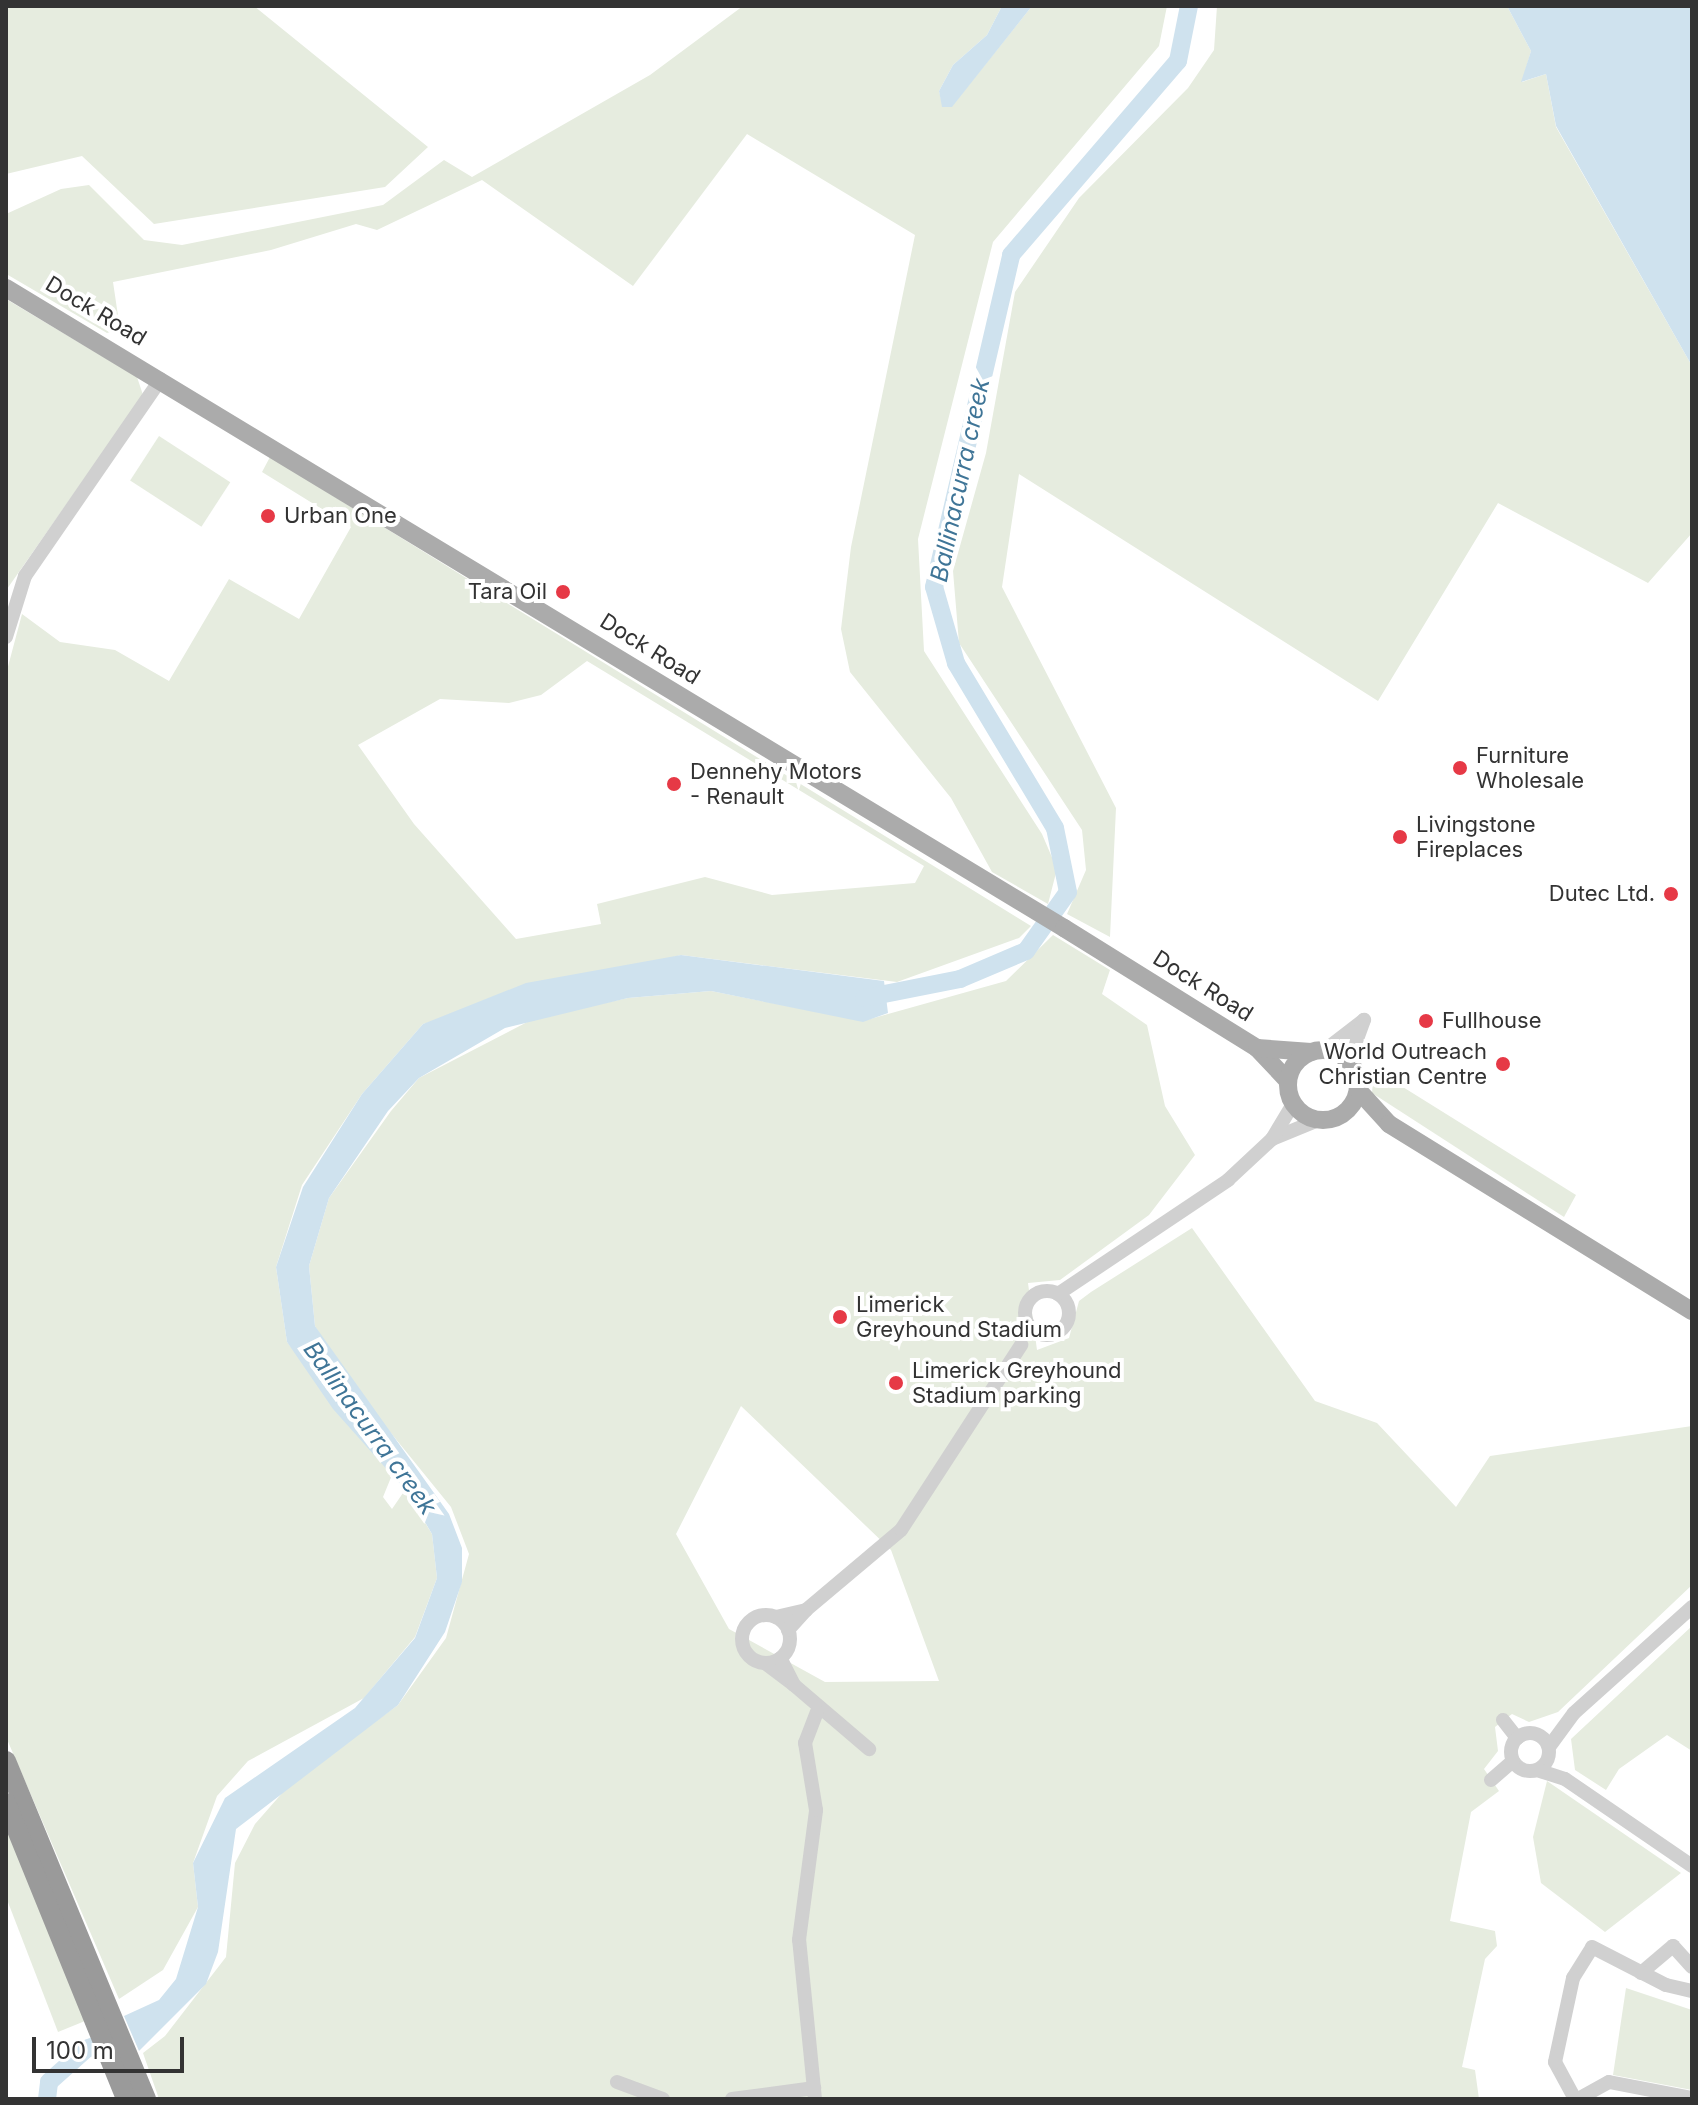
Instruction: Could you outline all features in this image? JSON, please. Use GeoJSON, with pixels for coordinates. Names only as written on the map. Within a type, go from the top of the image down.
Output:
{"type":"FeatureCollection","features":[{"type":"Feature","properties":{"kind":"highway"},"geometry":{"type":"LineString","coordinates":[[6,1761],[82,1962],[138,2096]]}},
{"type":"Feature","properties":{"kind":"highway"},"geometry":{"type":"LineString","coordinates":[[6,1803],[82,1962]]}},
{"type":"Feature","properties":{"kind":"main road","name":"Dock Road"},"geometry":{"type":"LineString","coordinates":[[9,286],[1064,928],[1257,1048],[1288,1081]]}},
{"type":"Feature","properties":{"kind":"main road","name":"Dock Road"},"geometry":{"type":"LineString","coordinates":[[1257,1048],[1318,1051]]}},
{"type":"Feature","properties":{"kind":"main road"},"geometry":{"type":"LineString","coordinates":[[1389,1124],[1346,1112],[1318,1120],[1293,1104],[1288,1081],[1295,1063],[1318,1051],[1349,1061],[1359,1091],[1389,1124],[1692,1311]]}},
{"type":"Feature","properties":{"kind":"main road"},"geometry":{"type":"LineString","coordinates":[[1346,1112],[1359,1091]]}},
{"type":"Feature","properties":{"kind":"street"},"geometry":{"type":"LineString","coordinates":[[6,637],[25,576],[161,379]]}},
{"type":"Feature","properties":{"kind":"street"},"geometry":{"type":"LineString","coordinates":[[1318,1051],[1364,1020],[1349,1061]]}},
{"type":"Feature","properties":{"kind":"street"},"geometry":{"type":"LineString","coordinates":[[1021,1345],[1064,1327],[1063,1300],[1081,1280],[1228,1180],[1272,1139],[1293,1104]]}},
{"type":"Feature","properties":{"kind":"street"},"geometry":{"type":"LineString","coordinates":[[1272,1139],[1318,1120]]}},
{"type":"Feature","properties":{"kind":"street"},"geometry":{"type":"LineString","coordinates":[[773,1661],[788,1630],[806,1610],[901,1530],[1021,1345],[1032,1297],[1063,1300]]}},
{"type":"Feature","properties":{"kind":"street"},"geometry":{"type":"LineString","coordinates":[[1026,1321],[1048,1335]]}},
{"type":"Feature","properties":{"kind":"street"},"geometry":{"type":"LineString","coordinates":[[1517,1738],[1536,1734],[1574,1713],[1692,1607]]}},
{"type":"Feature","properties":{"kind":"street"},"geometry":{"type":"LineString","coordinates":[[806,1610],[756,1618],[743,1634],[748,1653],[773,1661],[817,1712],[869,1749]]}},
{"type":"Feature","properties":{"kind":"street"},"geometry":{"type":"LineString","coordinates":[[776,1617],[788,1630]]}},
{"type":"Feature","properties":{"kind":"street"},"geometry":{"type":"LineString","coordinates":[[732,2099],[814,2094],[799,1940],[816,1810],[805,1743],[817,1712]]}},
{"type":"Feature","properties":{"kind":"street"},"geometry":{"type":"LineString","coordinates":[[1537,1770],[1574,1713]]}},
{"type":"Feature","properties":{"kind":"street"},"geometry":{"type":"LineString","coordinates":[[1491,1780],[1513,1761],[1517,1738],[1503,1720]]}},
{"type":"Feature","properties":{"kind":"street"},"geometry":{"type":"LineString","coordinates":[[1536,1734],[1565,1779]]}},
{"type":"Feature","properties":{"kind":"street"},"geometry":{"type":"LineString","coordinates":[[1513,1761],[1565,1779],[1692,1866]]}},
{"type":"Feature","properties":{"kind":"street"},"geometry":{"type":"LineString","coordinates":[[1641,1973],[1673,1946],[1692,1967]]}},
{"type":"Feature","properties":{"kind":"street"},"geometry":{"type":"LineString","coordinates":[[1692,1991],[1641,1973],[1592,1947],[1573,1978],[1555,2062],[1576,2099],[1609,2082],[1692,2098]]}},
{"type":"Feature","properties":{"kind":"street"},"geometry":{"type":"LineString","coordinates":[[617,2082],[663,2099]]}},
{"type":"Feature","properties":{"kind":"shaded area"},"geometry":{"type":"Polygon","coordinates":[[[6,6],[254,6],[428,147],[385,187],[154,224],[82,156],[6,174],[6,6]]]}},
{"type":"Feature","properties":{"kind":"shaded area"},"geometry":{"type":"Polygon","coordinates":[[[743,6],[1002,6],[987,35],[953,65],[939,91],[943,107],[952,106],[1032,6],[1167,6],[1159,46],[993,242],[918,539],[924,651],[1042,834],[1057,869],[1048,904],[992,872],[951,798],[850,672],[841,629],[851,547],[915,235],[747,134],[633,286],[482,180],[377,230],[356,224],[271,250],[113,282],[120,329],[107,333],[8,275],[6,214],[61,189],[89,185],[144,240],[182,245],[383,205],[444,160],[472,177],[650,75],[743,6]]]}},
{"type":"Feature","properties":{"kind":"shaded area"},"geometry":{"type":"Polygon","coordinates":[[[1217,6],[1507,6],[1531,51],[1522,82],[1546,74],[1556,127],[1692,366],[1692,533],[1648,583],[1498,503],[1378,701],[1019,474],[1002,587],[1116,808],[1110,937],[1067,914],[1086,870],[1082,830],[959,643],[953,571],[986,453],[1015,292],[1079,198],[1188,88],[1214,50],[1217,6]]]}},
{"type":"Feature","properties":{"kind":"shaded area"},"geometry":{"type":"Polygon","coordinates":[[[6,299],[137,377],[143,395],[7,589],[6,299]]]}},
{"type":"Feature","properties":{"kind":"shaded area"},"geometry":{"type":"Polygon","coordinates":[[[159,436],[230,482],[201,527],[130,480],[159,436]]]}},
{"type":"Feature","properties":{"kind":"shaded area"},"geometry":{"type":"Polygon","coordinates":[[[270,457],[1031,926],[1019,938],[897,982],[681,955],[423,1024],[362,1094],[302,1185],[276,1267],[287,1342],[392,1475],[383,1497],[392,1509],[405,1490],[432,1534],[437,1578],[415,1637],[364,1698],[248,1761],[217,1796],[193,1863],[198,1907],[163,1970],[119,1999],[6,1737],[6,674],[22,614],[60,642],[115,650],[169,681],[229,579],[299,619],[351,527],[262,472],[270,457]],[[587,661],[541,695],[509,703],[440,699],[358,745],[414,824],[516,939],[601,924],[597,904],[705,877],[772,895],[915,883],[924,866],[587,661]]]}},
{"type":"Feature","properties":{"kind":"shaded area"},"geometry":{"type":"Polygon","coordinates":[[[1053,935],[1110,970],[1102,994],[1147,1025],[1165,1106],[1195,1155],[1149,1215],[1060,1280],[1028,1283],[1037,1350],[1069,1338],[1079,1301],[1192,1228],[1315,1401],[1377,1423],[1456,1507],[1490,1456],[1692,1426],[1692,1585],[1558,1712],[1529,1722],[1512,1714],[1495,1727],[1498,1751],[1484,1769],[1499,1791],[1471,1812],[1450,1921],[1495,1931],[1497,1946],[1485,1959],[1462,2067],[1475,2070],[1479,2099],[159,2099],[143,2053],[165,2036],[226,1957],[235,1863],[255,1824],[291,1783],[398,1705],[446,1638],[469,1554],[451,1507],[343,1374],[315,1326],[309,1266],[329,1198],[391,1111],[419,1078],[535,1018],[628,998],[711,991],[863,1021],[1006,981],[1053,935]],[[741,1406],[676,1534],[729,1629],[825,1682],[939,1681],[891,1550],[741,1406]]]}},
{"type":"Feature","properties":{"kind":"shaded area"},"geometry":{"type":"Polygon","coordinates":[[[1374,1069],[1576,1195],[1564,1217],[1372,1093],[1374,1069]]]}},
{"type":"Feature","properties":{"kind":"shaded area"},"geometry":{"type":"Polygon","coordinates":[[[1692,1626],[1692,1751],[1667,1735],[1619,1769],[1606,1790],[1575,1770],[1571,1739],[1692,1626]]]}},
{"type":"Feature","properties":{"kind":"shaded area"},"geometry":{"type":"Polygon","coordinates":[[[1547,1781],[1681,1873],[1605,1932],[1541,1883],[1533,1837],[1547,1781]]]}},
{"type":"Feature","properties":{"kind":"shaded area"},"geometry":{"type":"Polygon","coordinates":[[[6,1828],[85,2021],[58,2032],[6,1897],[6,1828]]]}},
{"type":"Feature","properties":{"kind":"shaded area"},"geometry":{"type":"Polygon","coordinates":[[[1626,1988],[1692,2010],[1692,2090],[1613,2075],[1626,1988]]]}},
{"type":"Feature","properties":{"kind":"water"},"geometry":{"type":"Polygon","coordinates":[[[1002,6],[1032,6],[952,107],[942,107],[939,91],[953,65],[987,35],[1002,6]]]}},
{"type":"Feature","properties":{"kind":"water"},"geometry":{"type":"Polygon","coordinates":[[[1507,6],[1692,6],[1692,366],[1556,126],[1546,74],[1521,82],[1531,51],[1507,6]]]}},
{"type":"Feature","properties":{"kind":"water"},"geometry":{"type":"Polygon","coordinates":[[[681,955],[884,981],[888,1013],[863,1022],[711,991],[628,998],[505,1028],[419,1078],[388,1111],[329,1198],[309,1266],[315,1326],[449,1514],[462,1548],[462,1582],[445,1632],[398,1705],[236,1829],[218,1952],[206,1984],[139,2051],[124,2016],[159,2000],[176,1979],[198,1907],[193,1863],[225,1798],[355,1708],[415,1638],[437,1578],[432,1534],[407,1492],[333,1409],[287,1342],[276,1267],[303,1187],[362,1094],[423,1024],[526,983],[681,955]]]}},
{"type":"Feature","properties":{"kind":"waterway","name":"Ballinacurra creek"},"geometry":{"type":"LineString","coordinates":[[864,998],[960,979],[1026,951],[1068,892],[1055,828],[956,663],[934,587],[1011,255],[1178,61],[1189,6]]}},
{"type":"Feature","properties":{"kind":"waterway","name":"Ballinacurra creek"},"geometry":{"type":"LineString","coordinates":[[47,2099],[49,2082],[86,2049],[114,2039]]}},
{"type":"Feature","properties":{"kind":"place","name":"Urban One"},"geometry":{"type":"Point","coordinates":[268,516]}},
{"type":"Feature","properties":{"kind":"place","name":"Tara Oil"},"geometry":{"type":"Point","coordinates":[563,592]}},
{"type":"Feature","properties":{"kind":"place","name":"Furniture Wholesale"},"geometry":{"type":"Point","coordinates":[1460,768]}},
{"type":"Feature","properties":{"kind":"place","name":"Dennehy Motors - Renault"},"geometry":{"type":"Point","coordinates":[674,784]}},
{"type":"Feature","properties":{"kind":"place","name":"Livingstone Fireplaces"},"geometry":{"type":"Point","coordinates":[1400,837]}},
{"type":"Feature","properties":{"kind":"place","name":"Dutec Ltd."},"geometry":{"type":"Point","coordinates":[1671,894]}},
{"type":"Feature","properties":{"kind":"place","name":"Fullhouse"},"geometry":{"type":"Point","coordinates":[1426,1021]}},
{"type":"Feature","properties":{"kind":"place","name":"World Outreach Christian Centre"},"geometry":{"type":"Point","coordinates":[1503,1064]}},
{"type":"Feature","properties":{"kind":"place","name":"Limerick Greyhound Stadium"},"geometry":{"type":"Point","coordinates":[840,1317]}},
{"type":"Feature","properties":{"kind":"place","name":"Limerick Greyhound Stadium parking"},"geometry":{"type":"Point","coordinates":[896,1383]}}]}
